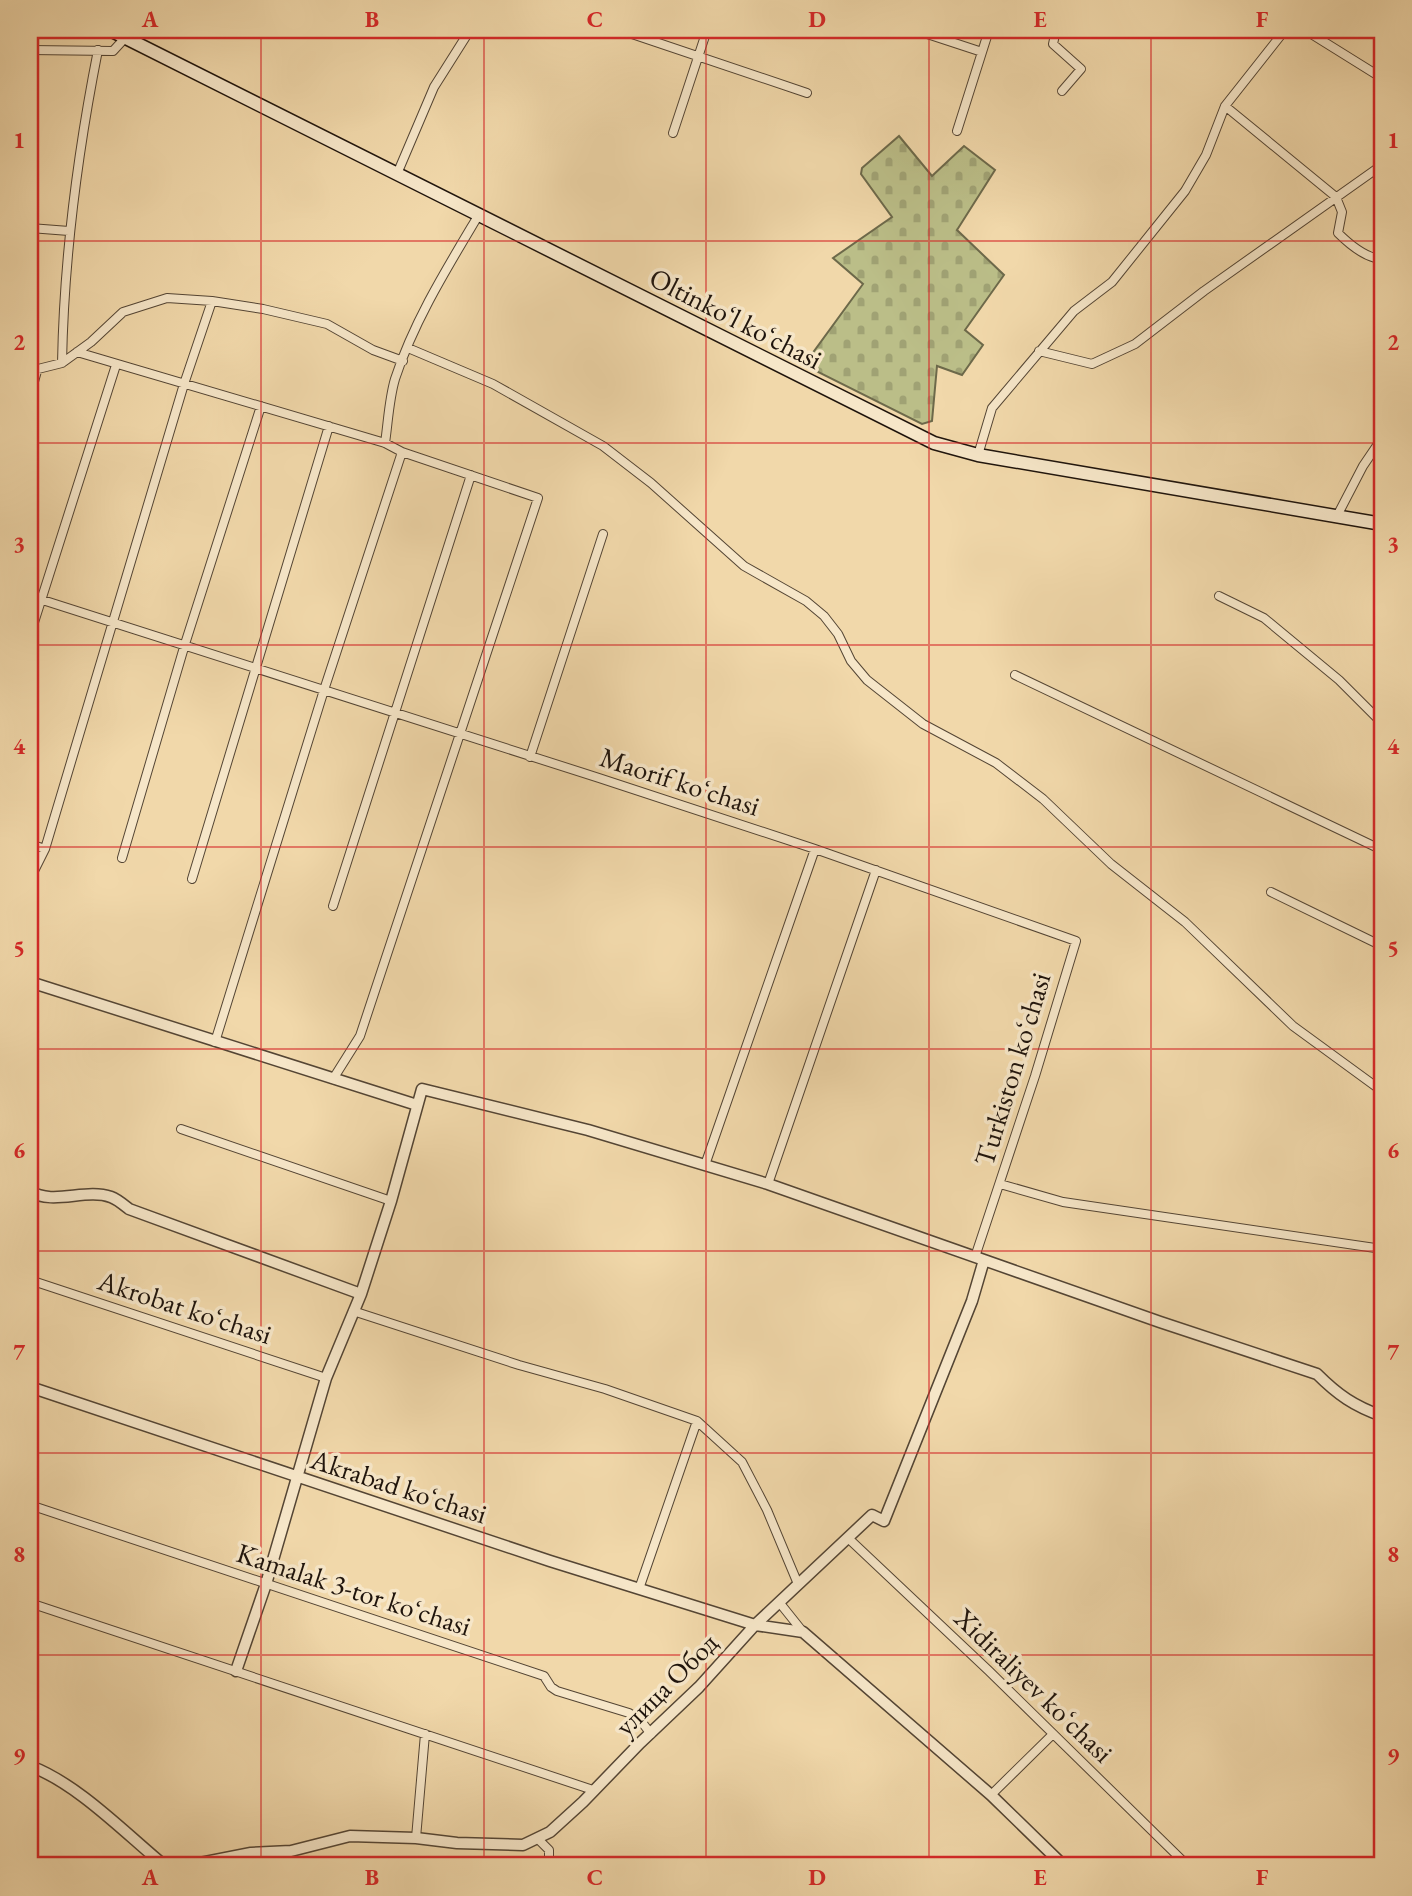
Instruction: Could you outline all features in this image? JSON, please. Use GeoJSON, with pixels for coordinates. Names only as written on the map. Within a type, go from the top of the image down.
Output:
{"type":"FeatureCollection","features":[{"type":"Feature","properties":{"kind":"main road","name":"Oltinkoʻl koʻchasi"},"geometry":{"type":"LineString","coordinates":[[110,30],[933,443],[978,455],[1382,524]]}},
{"type":"Feature","properties":{"kind":"street"},"geometry":{"type":"LineString","coordinates":[[397,174],[434,87],[470,30]]}},
{"type":"Feature","properties":{"kind":"street"},"geometry":{"type":"LineString","coordinates":[[620,30],[807,93]]}},
{"type":"Feature","properties":{"kind":"street"},"geometry":{"type":"LineString","coordinates":[[673,133],[707,30]]}},
{"type":"Feature","properties":{"kind":"street"},"geometry":{"type":"LineString","coordinates":[[915,30],[982,52]]}},
{"type":"Feature","properties":{"kind":"street"},"geometry":{"type":"LineString","coordinates":[[957,131],[989,30]]}},
{"type":"Feature","properties":{"kind":"street"},"geometry":{"type":"LineString","coordinates":[[1056,30],[1052,40],[1055,47],[1081,69],[1062,91]]}},
{"type":"Feature","properties":{"kind":"street"},"geometry":{"type":"LineString","coordinates":[[978,455],[992,408],[1074,311],[1112,282],[1185,191],[1206,155],[1225,106],[1285,30]]}},
{"type":"Feature","properties":{"kind":"street"},"geometry":{"type":"LineString","coordinates":[[1305,30],[1382,78]]}},
{"type":"Feature","properties":{"kind":"street"},"geometry":{"type":"LineString","coordinates":[[30,50],[113,51],[125,38]]}},
{"type":"Feature","properties":{"kind":"street"},"geometry":{"type":"LineString","coordinates":[[62,363],[69,231],[82,129],[98,50]]}},
{"type":"Feature","properties":{"kind":"street"},"geometry":{"type":"LineString","coordinates":[[1225,106],[1336,197],[1342,212],[1338,233],[1367,256],[1375,258],[1382,250]]}},
{"type":"Feature","properties":{"kind":"street"},"geometry":{"type":"LineString","coordinates":[[1039,351],[1092,364],[1135,344],[1204,291],[1382,165]]}},
{"type":"Feature","properties":{"kind":"street"},"geometry":{"type":"LineString","coordinates":[[385,443],[394,382],[402,360],[439,281],[478,216]]}},
{"type":"Feature","properties":{"kind":"street"},"geometry":{"type":"LineString","coordinates":[[30,228],[69,231]]}},
{"type":"Feature","properties":{"kind":"street"},"geometry":{"type":"LineString","coordinates":[[30,396],[34,371],[62,363],[123,312],[167,298],[262,309],[327,324],[373,350],[402,360]]}},
{"type":"Feature","properties":{"kind":"street"},"geometry":{"type":"LineString","coordinates":[[30,879],[45,849],[184,384],[212,302]]}},
{"type":"Feature","properties":{"kind":"street"},"geometry":{"type":"LineString","coordinates":[[408,348],[492,384],[603,446],[651,483],[744,566],[806,601],[824,616],[838,634],[851,661],[867,680],[923,724],[996,764],[1043,799],[1111,864],[1185,922],[1293,1026],[1382,1091]]}},
{"type":"Feature","properties":{"kind":"street"},"geometry":{"type":"LineString","coordinates":[[77,352],[385,443],[402,452],[538,498],[360,1036],[333,1079]]}},
{"type":"Feature","properties":{"kind":"street"},"geometry":{"type":"LineString","coordinates":[[30,635],[116,365]]}},
{"type":"Feature","properties":{"kind":"street"},"geometry":{"type":"LineString","coordinates":[[122,858],[185,644],[261,407]]}},
{"type":"Feature","properties":{"kind":"street"},"geometry":{"type":"LineString","coordinates":[[192,879],[329,426]]}},
{"type":"Feature","properties":{"kind":"street"},"geometry":{"type":"LineString","coordinates":[[1337,516],[1382,438]]}},
{"type":"Feature","properties":{"kind":"street"},"geometry":{"type":"LineString","coordinates":[[215,1042],[324,690],[402,452]]}},
{"type":"Feature","properties":{"kind":"street"},"geometry":{"type":"LineString","coordinates":[[332,906],[471,475]]}},
{"type":"Feature","properties":{"kind":"street"},"geometry":{"type":"LineString","coordinates":[[530,757],[603,534]]}},
{"type":"Feature","properties":{"kind":"street","name":"Maorif koʻchasi"},"geometry":{"type":"LineString","coordinates":[[30,596],[815,849]]}},
{"type":"Feature","properties":{"kind":"street"},"geometry":{"type":"LineString","coordinates":[[1219,596],[1264,618],[1339,680],[1382,723]]}},
{"type":"Feature","properties":{"kind":"street"},"geometry":{"type":"LineString","coordinates":[[1014,676],[1382,850]]}},
{"type":"Feature","properties":{"kind":"street"},"geometry":{"type":"LineString","coordinates":[[30,844],[45,849]]}},
{"type":"Feature","properties":{"kind":"street"},"geometry":{"type":"LineString","coordinates":[[705,1165],[815,849]]}},
{"type":"Feature","properties":{"kind":"street","name":"Turkiston koʻchasi"},"geometry":{"type":"LineString","coordinates":[[815,849],[1076,941],[999,1184],[1063,1202],[1382,1249]]}},
{"type":"Feature","properties":{"kind":"street"},"geometry":{"type":"LineString","coordinates":[[768,1184],[876,870]]}},
{"type":"Feature","properties":{"kind":"street"},"geometry":{"type":"LineString","coordinates":[[1271,892],[1382,946]]}},
{"type":"Feature","properties":{"kind":"street"},"geometry":{"type":"LineString","coordinates":[[30,982],[417,1105]]}},
{"type":"Feature","properties":{"kind":"street"},"geometry":{"type":"LineString","coordinates":[[236,1671],[266,1584],[326,1378],[354,1311],[391,1201],[422,1089],[588,1130],[768,1184],[1317,1374],[1334,1391],[1356,1406],[1382,1416]]}},
{"type":"Feature","properties":{"kind":"street"},"geometry":{"type":"LineString","coordinates":[[181,1129],[391,1201]]}},
{"type":"Feature","properties":{"kind":"street"},"geometry":{"type":"LineString","coordinates":[[980,1258],[999,1184]]}},
{"type":"Feature","properties":{"kind":"street"},"geometry":{"type":"LineString","coordinates":[[30,1191],[40,1197],[92,1194],[112,1197],[129,1209],[360,1294]]}},
{"type":"Feature","properties":{"kind":"street","name":"улица Обод"},"geometry":{"type":"LineString","coordinates":[[185,1866],[251,1853],[291,1851],[350,1836],[523,1845],[550,1832],[699,1687],[755,1625],[872,1515],[884,1521],[968,1312],[980,1258]]}},
{"type":"Feature","properties":{"kind":"street","name":"Akrobat koʻchasi"},"geometry":{"type":"LineString","coordinates":[[30,1280],[326,1378]]}},
{"type":"Feature","properties":{"kind":"street"},"geometry":{"type":"LineString","coordinates":[[354,1311],[519,1365],[605,1389],[696,1421],[742,1462],[767,1510],[798,1584]]}},
{"type":"Feature","properties":{"kind":"street","name":"Akrabad koʻchasi"},"geometry":{"type":"LineString","coordinates":[[30,1387],[639,1589],[755,1625],[803,1632]]}},
{"type":"Feature","properties":{"kind":"street"},"geometry":{"type":"LineString","coordinates":[[639,1589],[696,1421]]}},
{"type":"Feature","properties":{"kind":"street","name":"Kamalak 3-tor koʻchasi"},"geometry":{"type":"LineString","coordinates":[[30,1505],[544,1676],[557,1691],[636,1717],[651,1734]]}},
{"type":"Feature","properties":{"kind":"street","name":"Xidiraliyev koʻchasi"},"geometry":{"type":"LineString","coordinates":[[848,1538],[989,1671],[1188,1866]]}},
{"type":"Feature","properties":{"kind":"street"},"geometry":{"type":"LineString","coordinates":[[779,1602],[803,1632],[991,1795],[1064,1866]]}},
{"type":"Feature","properties":{"kind":"street"},"geometry":{"type":"LineString","coordinates":[[30,1603],[593,1790]]}},
{"type":"Feature","properties":{"kind":"street"},"geometry":{"type":"LineString","coordinates":[[416,1838],[425,1734]]}},
{"type":"Feature","properties":{"kind":"street"},"geometry":{"type":"LineString","coordinates":[[991,1795],[1052,1735]]}},
{"type":"Feature","properties":{"kind":"street"},"geometry":{"type":"LineString","coordinates":[[30,1766],[45,1772],[100,1811],[165,1866]]}},
{"type":"Feature","properties":{"kind":"street"},"geometry":{"type":"LineString","coordinates":[[537,1838],[549,1850],[549,1866]]}},
{"type":"Feature","properties":{"kind":"green space"},"geometry":{"type":"Polygon","coordinates":[[[899,136],[932,176],[964,146],[995,170],[957,230],[1004,275],[965,330],[983,345],[962,375],[937,366],[932,421],[922,424],[804,365],[863,284],[833,258],[892,217],[861,174],[862,168],[899,136]]]}}]}
